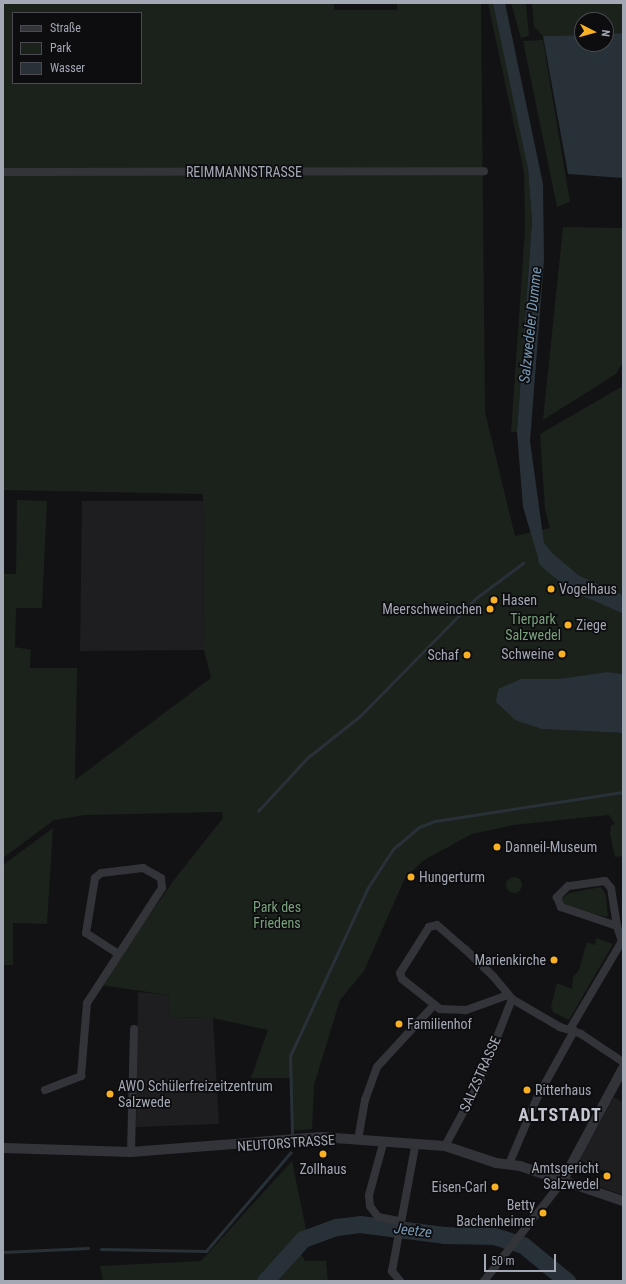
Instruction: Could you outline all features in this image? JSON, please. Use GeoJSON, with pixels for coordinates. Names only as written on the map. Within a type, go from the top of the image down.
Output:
{"type":"FeatureCollection","features":[{"type":"Feature","properties":{"kind":"street","name":"REIMMANNSTRASSE"},"geometry":{"type":"LineString","coordinates":[[3,172],[484,171]]}},
{"type":"Feature","properties":{"kind":"street"},"geometry":{"type":"LineString","coordinates":[[45,1090],[60,1081],[81,1077],[87,1002],[162,888],[161,878],[142,868],[101,873],[95,878],[86,933],[118,954]]}},
{"type":"Feature","properties":{"kind":"street"},"geometry":{"type":"LineString","coordinates":[[509,1164],[537,1098],[572,1030],[623,941],[617,926],[611,888],[605,881],[568,886],[557,897],[561,907],[617,926]]}},
{"type":"Feature","properties":{"kind":"street"},"geometry":{"type":"LineString","coordinates":[[510,997],[466,1010],[433,1006],[400,973],[429,927],[437,925],[465,949],[510,997],[572,1030],[623,1062]]}},
{"type":"Feature","properties":{"kind":"street","name":"SALZSTRASSE"},"geometry":{"type":"LineString","coordinates":[[445,1146],[480,1081],[510,997]]}},
{"type":"Feature","properties":{"kind":"street"},"geometry":{"type":"LineString","coordinates":[[358,1140],[363,1108],[381,1061],[433,1006]]}},
{"type":"Feature","properties":{"kind":"street"},"geometry":{"type":"LineString","coordinates":[[131,1152],[134,1029]]}},
{"type":"Feature","properties":{"kind":"street"},"geometry":{"type":"LineString","coordinates":[[484,1281],[562,1182],[623,1068]]}},
{"type":"Feature","properties":{"kind":"street","name":"NEUTORSTRASSE"},"geometry":{"type":"LineString","coordinates":[[3,1148],[131,1152],[307,1139],[358,1140],[383,1144],[445,1146],[496,1163],[509,1164],[623,1201]]}},
{"type":"Feature","properties":{"kind":"street"},"geometry":{"type":"LineString","coordinates":[[383,1144],[369,1194],[370,1206],[378,1217],[399,1223]]}},
{"type":"Feature","properties":{"kind":"street"},"geometry":{"type":"LineString","coordinates":[[400,1281],[392,1276],[399,1223],[415,1146]]}},
{"type":"Feature","properties":{"kind":"shaded area"},"geometry":{"type":"Polygon","coordinates":[[[82,501],[203,501],[204,650],[80,651],[82,501]]]}},
{"type":"Feature","properties":{"kind":"shaded area"},"geometry":{"type":"Polygon","coordinates":[[[138,992],[168,995],[170,1017],[213,1018],[219,1124],[136,1127],[138,992]]]}},
{"type":"Feature","properties":{"kind":"shaded area"},"geometry":{"type":"Polygon","coordinates":[[[614,1097],[623,1103],[623,1195],[597,1186],[604,1171],[579,1160],[614,1097]]]}},
{"type":"Feature","properties":{"kind":"green space"},"geometry":{"type":"Polygon","coordinates":[[[3,3],[334,3],[334,10],[397,10],[397,3],[481,3],[485,412],[515,536],[550,528],[545,509],[540,434],[623,386],[623,674],[607,672],[558,679],[521,679],[542,729],[623,733],[623,856],[615,857],[610,833],[611,825],[615,824],[609,815],[513,825],[472,834],[424,860],[405,878],[364,971],[340,1000],[314,1085],[312,1129],[291,1131],[291,1078],[251,1078],[268,1030],[213,1018],[170,1017],[168,995],[100,985],[174,880],[223,818],[222,812],[85,815],[54,820],[3,858],[3,574],[16,574],[17,500],[47,501],[42,608],[16,608],[15,647],[31,650],[30,668],[77,668],[75,780],[211,678],[204,650],[203,494],[3,490],[3,3]]]}},
{"type":"Feature","properties":{"kind":"green space"},"geometry":{"type":"Polygon","coordinates":[[[488,3],[493,3],[517,105],[528,169],[532,222],[517,432],[511,432],[525,230],[524,172],[488,3]]]}},
{"type":"Feature","properties":{"kind":"green space"},"geometry":{"type":"Polygon","coordinates":[[[511,3],[526,3],[529,36],[521,38],[511,3]]]}},
{"type":"Feature","properties":{"kind":"green space"},"geometry":{"type":"Polygon","coordinates":[[[532,3],[623,3],[623,33],[614,34],[614,12],[574,12],[574,35],[543,36],[534,27],[532,3]]]}},
{"type":"Feature","properties":{"kind":"green space"},"geometry":{"type":"Polygon","coordinates":[[[543,40],[570,202],[557,207],[523,41],[543,40]]]}},
{"type":"Feature","properties":{"kind":"green space"},"geometry":{"type":"Polygon","coordinates":[[[563,227],[623,228],[623,362],[616,374],[543,420],[563,227]]]}},
{"type":"Feature","properties":{"kind":"green space"},"geometry":{"type":"Polygon","coordinates":[[[53,828],[47,924],[13,923],[13,965],[3,965],[3,865],[53,828]]]}},
{"type":"Feature","properties":{"kind":"green space"},"geometry":{"type":"Polygon","coordinates":[[[514,877],[520,879],[522,885],[520,891],[514,893],[508,891],[506,885],[508,879],[514,877]]]}},
{"type":"Feature","properties":{"kind":"green space"},"geometry":{"type":"Polygon","coordinates":[[[601,887],[606,895],[608,917],[564,908],[561,899],[569,893],[601,887]]]}},
{"type":"Feature","properties":{"kind":"green space"},"geometry":{"type":"Polygon","coordinates":[[[596,938],[613,944],[569,1020],[553,1012],[551,1006],[557,983],[572,989],[573,977],[579,970],[587,942],[595,945],[596,938]]]}},
{"type":"Feature","properties":{"kind":"green space"},"geometry":{"type":"Polygon","coordinates":[[[292,1161],[307,1234],[259,1281],[103,1281],[100,1266],[201,1261],[292,1161]]]}},
{"type":"Feature","properties":{"kind":"green space"},"geometry":{"type":"Polygon","coordinates":[[[298,1248],[305,1261],[326,1261],[328,1281],[269,1281],[298,1248]]]}},
{"type":"Feature","properties":{"kind":"water","name":"Salzwedeler Dumme"},"geometry":{"type":"Polygon","coordinates":[[[493,3],[505,3],[543,184],[544,260],[530,441],[544,543],[562,565],[562,577],[538,557],[523,507],[517,432],[532,222],[528,169],[493,3]]]}},
{"type":"Feature","properties":{"kind":"water"},"geometry":{"type":"Polygon","coordinates":[[[623,33],[623,178],[568,174],[543,36],[574,35],[574,52],[614,52],[614,34],[623,33]]]}},
{"type":"Feature","properties":{"kind":"water"},"geometry":{"type":"Polygon","coordinates":[[[607,672],[623,674],[623,733],[542,729],[515,720],[496,702],[498,689],[521,679],[558,679],[607,672]]]}},
{"type":"Feature","properties":{"kind":"waterway","name":"Salzwedeler Dumme"},"geometry":{"type":"LineString","coordinates":[[546,559],[575,583],[623,604]]}},
{"type":"Feature","properties":{"kind":"waterway"},"geometry":{"type":"LineString","coordinates":[[258,811],[307,758],[360,716],[476,598],[523,563]]}},
{"type":"Feature","properties":{"kind":"waterway"},"geometry":{"type":"LineString","coordinates":[[292,1133],[290,1056],[367,889],[393,849],[419,827],[435,821],[623,792]]}},
{"type":"Feature","properties":{"kind":"waterway"},"geometry":{"type":"LineString","coordinates":[[101,1249],[206,1251],[291,1152]]}},
{"type":"Feature","properties":{"kind":"waterway","name":"Jeetze"},"geometry":{"type":"LineString","coordinates":[[265,1281],[303,1239],[336,1227],[360,1224],[445,1235],[494,1236],[523,1245],[567,1281]]}},
{"type":"Feature","properties":{"kind":"waterway"},"geometry":{"type":"LineString","coordinates":[[3,1252],[88,1248]]}},
{"type":"Feature","properties":{"kind":"place","name":"Vogelhaus"},"geometry":{"type":"Point","coordinates":[551,589]}},
{"type":"Feature","properties":{"kind":"place","name":"Hasen"},"geometry":{"type":"Point","coordinates":[494,600]}},
{"type":"Feature","properties":{"kind":"place","name":"Meerschweinchen"},"geometry":{"type":"Point","coordinates":[490,609]}},
{"type":"Feature","properties":{"kind":"place","name":"Ziege"},"geometry":{"type":"Point","coordinates":[568,625]}},
{"type":"Feature","properties":{"kind":"place","name":"Schweine"},"geometry":{"type":"Point","coordinates":[562,654]}},
{"type":"Feature","properties":{"kind":"place","name":"Schaf"},"geometry":{"type":"Point","coordinates":[467,655]}},
{"type":"Feature","properties":{"kind":"place","name":"Danneil-Museum"},"geometry":{"type":"Point","coordinates":[497,847]}},
{"type":"Feature","properties":{"kind":"place","name":"Hungerturm"},"geometry":{"type":"Point","coordinates":[411,877]}},
{"type":"Feature","properties":{"kind":"place","name":"Marienkirche"},"geometry":{"type":"Point","coordinates":[554,960]}},
{"type":"Feature","properties":{"kind":"place","name":"Familienhof"},"geometry":{"type":"Point","coordinates":[399,1024]}},
{"type":"Feature","properties":{"kind":"place","name":"Ritterhaus"},"geometry":{"type":"Point","coordinates":[527,1090]}},
{"type":"Feature","properties":{"kind":"place","name":"AWO Schülerfreizeitzentrum Salzwede"},"geometry":{"type":"Point","coordinates":[110,1094]}},
{"type":"Feature","properties":{"kind":"place","name":"Zollhaus"},"geometry":{"type":"Point","coordinates":[323,1154]}},
{"type":"Feature","properties":{"kind":"place","name":"Amtsgericht Salzwedel"},"geometry":{"type":"Point","coordinates":[607,1176]}},
{"type":"Feature","properties":{"kind":"place","name":"Eisen-Carl"},"geometry":{"type":"Point","coordinates":[495,1187]}},
{"type":"Feature","properties":{"kind":"place","name":"Betty Bachenheimer"},"geometry":{"type":"Point","coordinates":[543,1213]}},
{"type":"Feature","properties":{"kind":"district","name":"ALTSTADT"},"geometry":{"type":"Point","coordinates":[560,1115]}},
{"type":"Feature","properties":{"kind":"park label","name":"Tierpark Salzwedel"},"geometry":{"type":"Point","coordinates":[533,628]}},
{"type":"Feature","properties":{"kind":"park label","name":"Park des Friedens"},"geometry":{"type":"Point","coordinates":[277,916]}}]}
